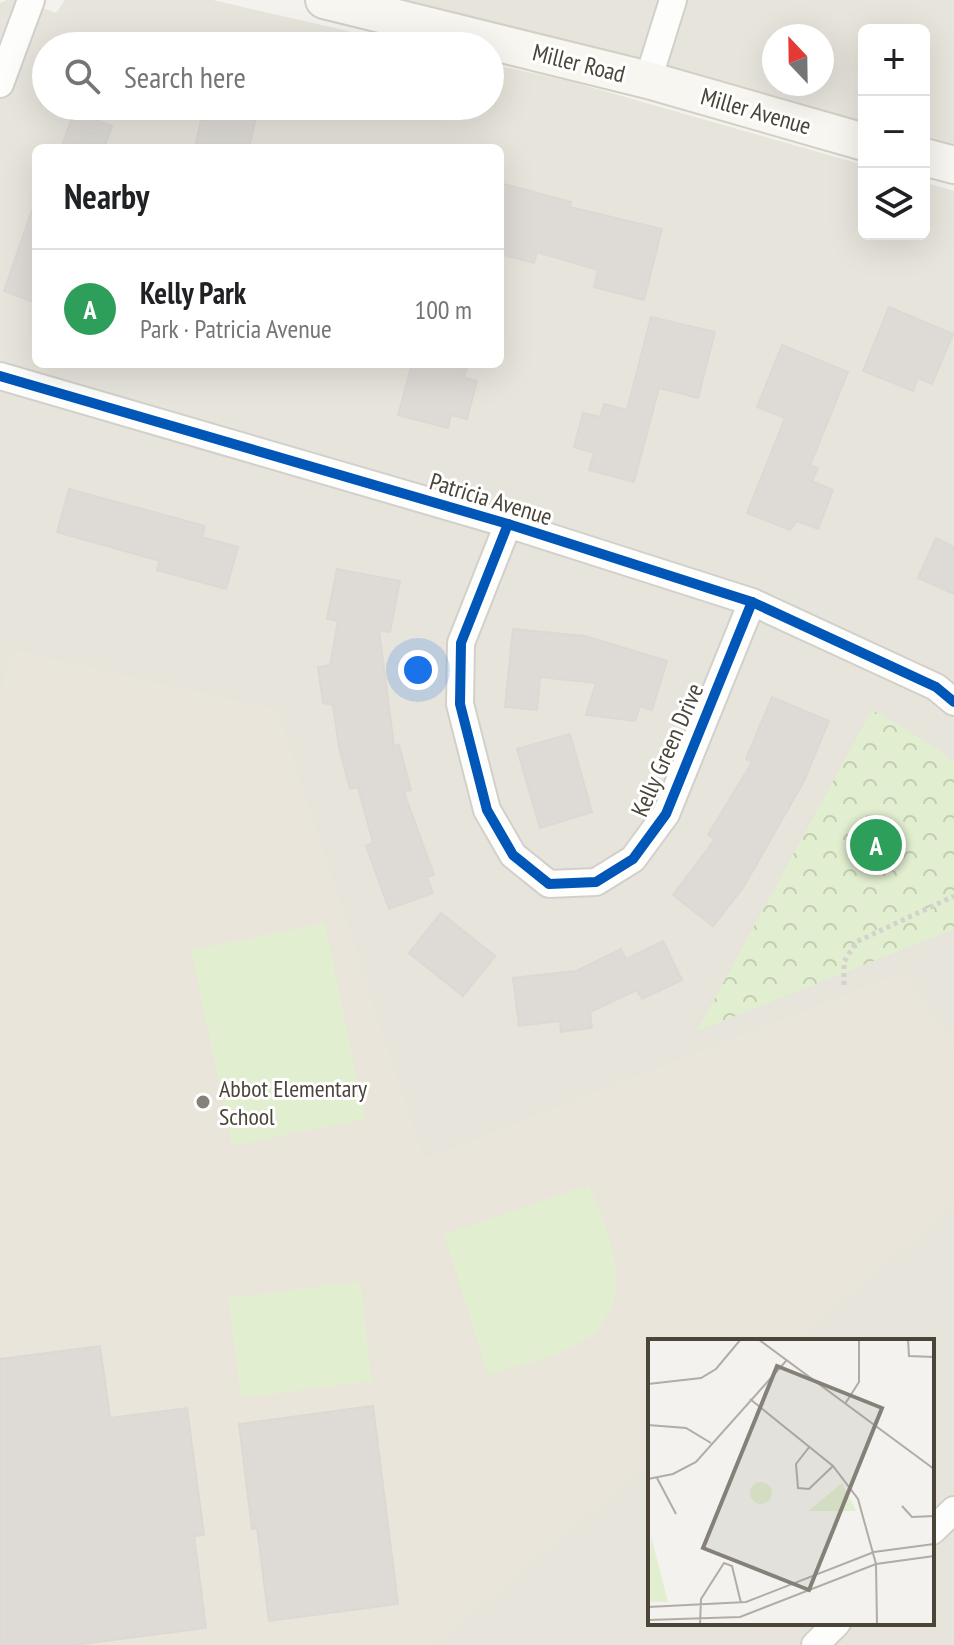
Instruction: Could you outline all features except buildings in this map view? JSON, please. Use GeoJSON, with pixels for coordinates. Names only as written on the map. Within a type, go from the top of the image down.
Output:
{"type":"FeatureCollection","features":[{"type":"Feature","properties":{"kind":"main road","name":"Miller Road"},"geometry":{"type":"LineString","coordinates":[[324,0],[454,32]]}},
{"type":"Feature","properties":{"kind":"main road","name":"Miller Road"},"geometry":{"type":"LineString","coordinates":[[504,44],[648,80]]}},
{"type":"Feature","properties":{"kind":"main road","name":"Miller Avenue"},"geometry":{"type":"LineString","coordinates":[[648,80],[858,140]]}},
{"type":"Feature","properties":{"kind":"main road"},"geometry":{"type":"LineString","coordinates":[[930,159],[954,165]]}},
{"type":"Feature","properties":{"kind":"street"},"geometry":{"type":"LineString","coordinates":[[0,84],[31,0]]}},
{"type":"Feature","properties":{"kind":"street"},"geometry":{"type":"LineString","coordinates":[[648,80],[673,0]]}},
{"type":"Feature","properties":{"kind":"street","name":"Patricia Avenue"},"geometry":{"type":"LineString","coordinates":[[0,376],[508,524],[752,602],[936,687],[954,702]]}},
{"type":"Feature","properties":{"kind":"street","name":"Kelly Green Drive"},"geometry":{"type":"LineString","coordinates":[[508,524],[461,643],[460,704],[487,810],[513,855],[549,884],[596,882],[633,859],[666,814],[752,602]]}},
{"type":"Feature","properties":{"kind":"street"},"geometry":{"type":"LineString","coordinates":[[934,1529],[954,1510]]}},
{"type":"Feature","properties":{"kind":"street"},"geometry":{"type":"LineString","coordinates":[[815,1645],[835,1625]]}},
{"type":"Feature","properties":{"kind":"path"},"geometry":{"type":"LineString","coordinates":[[844,985],[844,962],[856,942],[954,896]]}},
{"type":"Feature","properties":{"kind":"shaded area"},"geometry":{"type":"Polygon","coordinates":[[[22,0],[56,13],[65,0],[213,0],[352,32],[32,32],[32,120],[504,120],[504,67],[569,81],[858,163],[858,240],[930,240],[930,184],[954,191],[954,1645],[0,1645],[0,3],[22,0]]]}},
{"type":"Feature","properties":{"kind":"shaded area"},"geometry":{"type":"Polygon","coordinates":[[[396,0],[954,0],[954,148],[930,141],[930,24],[858,24],[858,121],[396,0]]]}},
{"type":"Feature","properties":{"kind":"shaded area","name":"Abbot Elementary School"},"geometry":{"type":"Polygon","coordinates":[[[13,650],[277,710],[424,1159],[904,972],[954,1045],[954,1206],[796,1339],[648,1339],[648,1465],[434,1645],[0,1645],[0,692],[13,650]]]}},
{"type":"Feature","properties":{"kind":"green space"},"geometry":{"type":"Polygon","coordinates":[[[872,710],[935,747],[954,762],[954,929],[697,1031],[872,710]]]}},
{"type":"Feature","properties":{"kind":"green space"},"geometry":{"type":"Polygon","coordinates":[[[325,923],[365,1119],[232,1146],[191,950],[325,923]]]}},
{"type":"Feature","properties":{"kind":"green space"},"geometry":{"type":"Polygon","coordinates":[[[589,1185],[605,1224],[615,1265],[616,1285],[612,1305],[603,1322],[587,1338],[564,1351],[488,1375],[444,1234],[589,1185]]]}},
{"type":"Feature","properties":{"kind":"green space"},"geometry":{"type":"Polygon","coordinates":[[[360,1281],[372,1381],[241,1398],[228,1298],[360,1281]]]}},
{"type":"Feature","properties":{"kind":"cycle path"},"geometry":{"type":"LineString","coordinates":[[0,376],[508,524],[752,602],[936,687],[954,702]]}},
{"type":"Feature","properties":{"kind":"cycle path"},"geometry":{"type":"LineString","coordinates":[[508,524],[461,643],[460,704],[487,810],[513,855],[549,884],[596,882],[633,859],[666,814],[752,602]]}},
{"type":"Feature","properties":{"kind":"place","name":"Kelly Park"},"geometry":{"type":"Point","coordinates":[876,845]}},
{"type":"Feature","properties":{"kind":"place","name":"Abbot Elementary School"},"geometry":{"type":"Point","coordinates":[203,1102]}}]}
